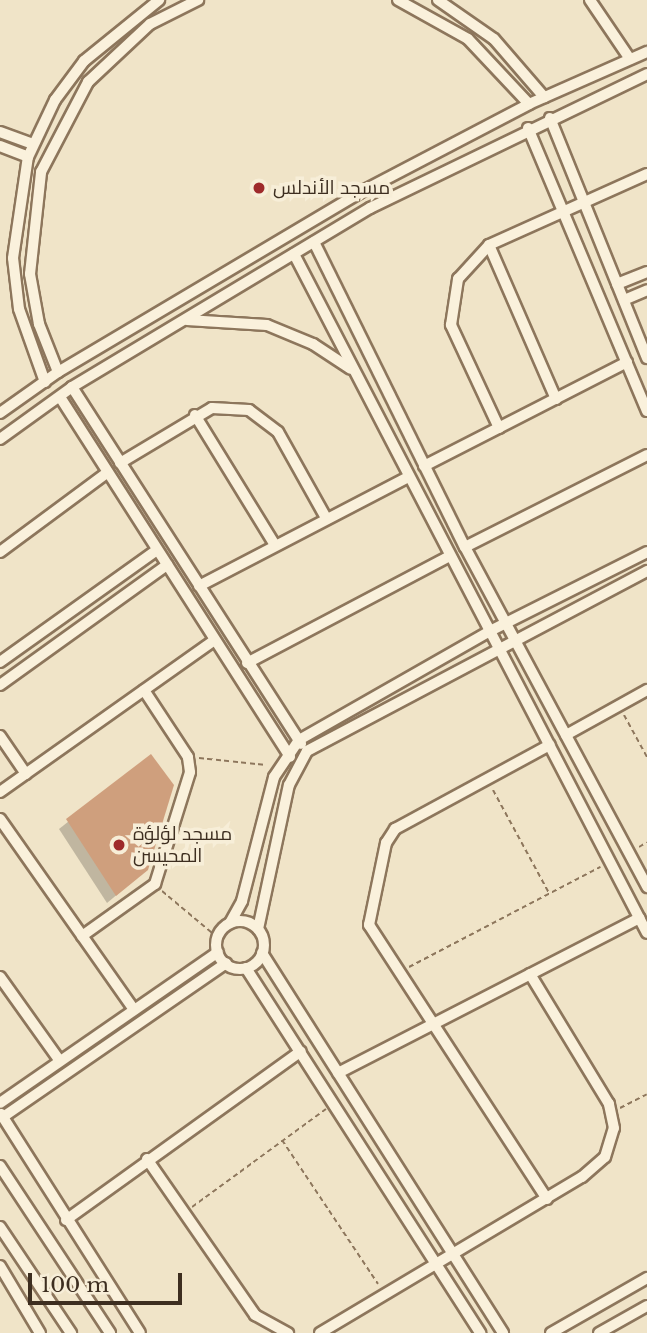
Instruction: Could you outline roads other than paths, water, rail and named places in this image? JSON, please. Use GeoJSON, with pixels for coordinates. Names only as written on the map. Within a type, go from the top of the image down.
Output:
{"type":"FeatureCollection","features":[{"type":"Feature","properties":{"kind":"street"},"geometry":{"type":"LineString","coordinates":[[45,382],[25,334],[13,271],[16,207],[28,157],[33,144],[84,61],[159,0]]}},
{"type":"Feature","properties":{"kind":"street"},"geometry":{"type":"LineString","coordinates":[[58,372],[39,324],[30,274],[40,172],[88,82],[149,24],[198,0]]}},
{"type":"Feature","properties":{"kind":"street"},"geometry":{"type":"LineString","coordinates":[[398,0],[468,39],[529,104]]}},
{"type":"Feature","properties":{"kind":"street"},"geometry":{"type":"LineString","coordinates":[[439,0],[494,38],[544,97]]}},
{"type":"Feature","properties":{"kind":"street"},"geometry":{"type":"LineString","coordinates":[[590,0],[625,61],[632,81]]}},
{"type":"Feature","properties":{"kind":"street"},"geometry":{"type":"LineString","coordinates":[[0,413],[58,372],[359,194],[529,104],[647,52]]}},
{"type":"Feature","properties":{"kind":"street"},"geometry":{"type":"LineString","coordinates":[[598,73],[607,92]]}},
{"type":"Feature","properties":{"kind":"street"},"geometry":{"type":"LineString","coordinates":[[0,439],[72,387],[314,242],[528,128],[647,74]]}},
{"type":"Feature","properties":{"kind":"street"},"geometry":{"type":"LineString","coordinates":[[550,118],[647,358]]}},
{"type":"Feature","properties":{"kind":"street"},"geometry":{"type":"LineString","coordinates":[[528,128],[647,411]]}},
{"type":"Feature","properties":{"kind":"street"},"geometry":{"type":"LineString","coordinates":[[0,132],[33,144]]}},
{"type":"Feature","properties":{"kind":"street"},"geometry":{"type":"LineString","coordinates":[[0,146],[28,157]]}},
{"type":"Feature","properties":{"kind":"street"},"geometry":{"type":"LineString","coordinates":[[499,429],[451,325],[458,279],[489,245],[562,208],[647,174]]}},
{"type":"Feature","properties":{"kind":"street"},"geometry":{"type":"LineString","coordinates":[[314,242],[424,466],[647,887]]}},
{"type":"Feature","properties":{"kind":"street"},"geometry":{"type":"LineString","coordinates":[[489,245],[556,399]]}},
{"type":"Feature","properties":{"kind":"street"},"geometry":{"type":"LineString","coordinates":[[294,254],[647,933]]}},
{"type":"Feature","properties":{"kind":"street"},"geometry":{"type":"LineString","coordinates":[[306,278],[326,267]]}},
{"type":"Feature","properties":{"kind":"street"},"geometry":{"type":"LineString","coordinates":[[617,284],[647,272]]}},
{"type":"Feature","properties":{"kind":"street"},"geometry":{"type":"LineString","coordinates":[[624,300],[647,290]]}},
{"type":"Feature","properties":{"kind":"street"},"geometry":{"type":"LineString","coordinates":[[184,320],[267,326],[313,344],[355,372]]}},
{"type":"Feature","properties":{"kind":"street"},"geometry":{"type":"LineString","coordinates":[[424,466],[627,362]]}},
{"type":"Feature","properties":{"kind":"street"},"geometry":{"type":"LineString","coordinates":[[72,387],[247,663],[307,751]]}},
{"type":"Feature","properties":{"kind":"street"},"geometry":{"type":"LineString","coordinates":[[60,397],[296,767]]}},
{"type":"Feature","properties":{"kind":"street"},"geometry":{"type":"LineString","coordinates":[[120,463],[195,415],[231,406],[265,419],[326,518]]}},
{"type":"Feature","properties":{"kind":"street"},"geometry":{"type":"LineString","coordinates":[[195,415],[275,545]]}},
{"type":"Feature","properties":{"kind":"street"},"geometry":{"type":"LineString","coordinates":[[466,547],[647,455]]}},
{"type":"Feature","properties":{"kind":"street"},"geometry":{"type":"LineString","coordinates":[[0,552],[108,471]]}},
{"type":"Feature","properties":{"kind":"street"},"geometry":{"type":"LineString","coordinates":[[199,586],[408,477]]}},
{"type":"Feature","properties":{"kind":"street"},"geometry":{"type":"LineString","coordinates":[[0,662],[157,550]]}},
{"type":"Feature","properties":{"kind":"street"},"geometry":{"type":"LineString","coordinates":[[480,1333],[440,1264],[246,968],[226,964],[218,953],[217,937],[230,923],[278,767],[299,740],[490,631],[647,552]]}},
{"type":"Feature","properties":{"kind":"street"},"geometry":{"type":"LineString","coordinates":[[247,663],[450,556]]}},
{"type":"Feature","properties":{"kind":"street"},"geometry":{"type":"LineString","coordinates":[[0,685],[167,565]]}},
{"type":"Feature","properties":{"kind":"street"},"geometry":{"type":"LineString","coordinates":[[503,1333],[262,953],[258,929],[259,902],[296,767],[307,751],[515,637],[647,571]]}},
{"type":"Feature","properties":{"kind":"street"},"geometry":{"type":"LineString","coordinates":[[0,793],[215,640]]}},
{"type":"Feature","properties":{"kind":"street"},"geometry":{"type":"LineString","coordinates":[[82,936],[155,884],[190,772],[188,757],[144,690]]}},
{"type":"Feature","properties":{"kind":"street"},"geometry":{"type":"LineString","coordinates":[[566,735],[647,690]]}},
{"type":"Feature","properties":{"kind":"street"},"geometry":{"type":"LineString","coordinates":[[0,736],[26,774]]}},
{"type":"Feature","properties":{"kind":"street"},"geometry":{"type":"LineString","coordinates":[[547,1199],[369,925],[386,843],[395,829],[550,745]]}},
{"type":"Feature","properties":{"kind":"street"},"geometry":{"type":"LineString","coordinates":[[0,819],[134,1010]]}},
{"type":"Feature","properties":{"kind":"street"},"geometry":{"type":"LineString","coordinates":[[338,1073],[639,918]]}},
{"type":"Feature","properties":{"kind":"street"},"geometry":{"type":"LineString","coordinates":[[230,923],[258,929]]}},
{"type":"Feature","properties":{"kind":"street"},"geometry":{"type":"LineString","coordinates":[[0,1102],[218,953]]}},
{"type":"Feature","properties":{"kind":"street"},"geometry":{"type":"LineString","coordinates":[[246,968],[262,953]]}},
{"type":"Feature","properties":{"kind":"street"},"geometry":{"type":"LineString","coordinates":[[140,1333],[1,1115],[226,964]]}},
{"type":"Feature","properties":{"kind":"street"},"geometry":{"type":"LineString","coordinates":[[320,1333],[387,1297],[547,1199],[606,1157],[612,1112],[530,974]]}},
{"type":"Feature","properties":{"kind":"street"},"geometry":{"type":"LineString","coordinates":[[0,976],[60,1062]]}},
{"type":"Feature","properties":{"kind":"street"},"geometry":{"type":"LineString","coordinates":[[66,1220],[147,1159],[304,1056],[323,1050]]}},
{"type":"Feature","properties":{"kind":"street"},"geometry":{"type":"LineString","coordinates":[[147,1159],[255,1315],[288,1333]]}},
{"type":"Feature","properties":{"kind":"street"},"geometry":{"type":"LineString","coordinates":[[0,1166],[110,1333]]}},
{"type":"Feature","properties":{"kind":"street"},"geometry":{"type":"LineString","coordinates":[[0,1227],[71,1333]]}},
{"type":"Feature","properties":{"kind":"street"},"geometry":{"type":"LineString","coordinates":[[0,1266],[40,1333]]}},
{"type":"Feature","properties":{"kind":"street"},"geometry":{"type":"LineString","coordinates":[[551,1333],[647,1278]]}},
{"type":"Feature","properties":{"kind":"street"},"geometry":{"type":"LineString","coordinates":[[599,1333],[647,1306]]}},
{"type":"Feature","properties":{"kind":"place","name":"مسجد الأندلس"},"geometry":{"type":"Point","coordinates":[259,188]}},
{"type":"Feature","properties":{"kind":"place","name":"مسجد لؤلؤة المحيسن"},"geometry":{"type":"Point","coordinates":[119,845]}}]}
